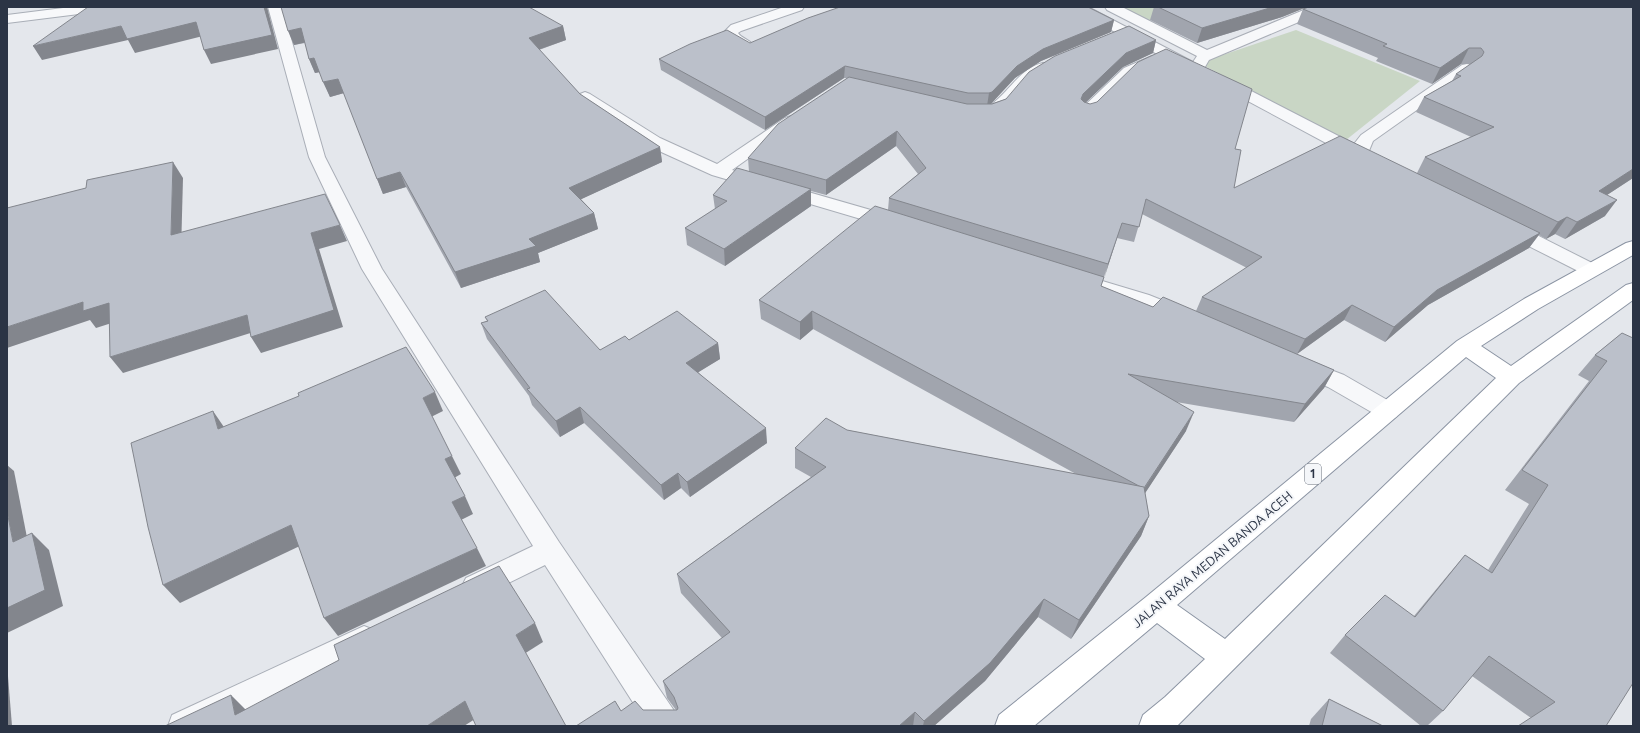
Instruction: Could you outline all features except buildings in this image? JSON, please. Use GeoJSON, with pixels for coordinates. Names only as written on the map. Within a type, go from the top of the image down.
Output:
{"type":"FeatureCollection","features":[{"type":"Feature","properties":{"kind":"highway","name":"JALAN RAYA MEDAN BANDA ACEH"},"geometry":{"type":"LineString","coordinates":[[1010,726],[1156,606],[1465,346],[1531,304],[1633,247]]}},
{"type":"Feature","properties":{"kind":"highway"},"geometry":{"type":"LineString","coordinates":[[1154,726],[1511,377],[1633,290]]}},
{"type":"Feature","properties":{"kind":"highway"},"geometry":{"type":"LineString","coordinates":[[1465,346],[1511,377]]}},
{"type":"Feature","properties":{"kind":"highway"},"geometry":{"type":"LineString","coordinates":[[1156,606],[1226,657]]}},
{"type":"Feature","properties":{"kind":"street"},"geometry":{"type":"LineString","coordinates":[[7,19],[103,7]]}},
{"type":"Feature","properties":{"kind":"street"},"geometry":{"type":"LineString","coordinates":[[275,7],[317,157],[372,269],[550,550],[666,726]]}},
{"type":"Feature","properties":{"kind":"street"},"geometry":{"type":"LineString","coordinates":[[746,45],[735,39],[732,32],[736,28],[797,7]]}},
{"type":"Feature","properties":{"kind":"street"},"geometry":{"type":"LineString","coordinates":[[1078,7],[1118,36],[1166,54],[1202,61],[1322,7]]}},
{"type":"Feature","properties":{"kind":"street"},"geometry":{"type":"LineString","coordinates":[[1112,7],[1202,61],[1366,149],[1467,68]]}},
{"type":"Feature","properties":{"kind":"street"},"geometry":{"type":"LineString","coordinates":[[1087,112],[1129,71],[1166,54]]}},
{"type":"Feature","properties":{"kind":"street"},"geometry":{"type":"LineString","coordinates":[[966,112],[989,112],[997,109],[1021,82],[1054,62]]}},
{"type":"Feature","properties":{"kind":"street"},"geometry":{"type":"LineString","coordinates":[[585,97],[654,142],[718,171],[908,227]]}},
{"type":"Feature","properties":{"kind":"street"},"geometry":{"type":"LineString","coordinates":[[718,171],[800,114]]}},
{"type":"Feature","properties":{"kind":"street"},"geometry":{"type":"LineString","coordinates":[[1493,220],[1591,270]]}},
{"type":"Feature","properties":{"kind":"street"},"geometry":{"type":"LineString","coordinates":[[1059,274],[1142,300],[1200,324]]}},
{"type":"Feature","properties":{"kind":"street"},"geometry":{"type":"LineString","coordinates":[[1286,360],[1336,382],[1388,411]]}},
{"type":"Feature","properties":{"kind":"street"},"geometry":{"type":"LineString","coordinates":[[456,595],[550,550]]}},
{"type":"Feature","properties":{"kind":"street"},"geometry":{"type":"LineString","coordinates":[[183,726],[384,630]]}},
{"type":"Feature","properties":{"kind":"green space"},"geometry":{"type":"Polygon","coordinates":[[[1120,7],[1187,7],[1147,21],[1120,7]]]}},
{"type":"Feature","properties":{"kind":"green space"},"geometry":{"type":"Polygon","coordinates":[[[1296,30],[1420,81],[1346,140],[1199,63],[1296,30]]]}}]}
